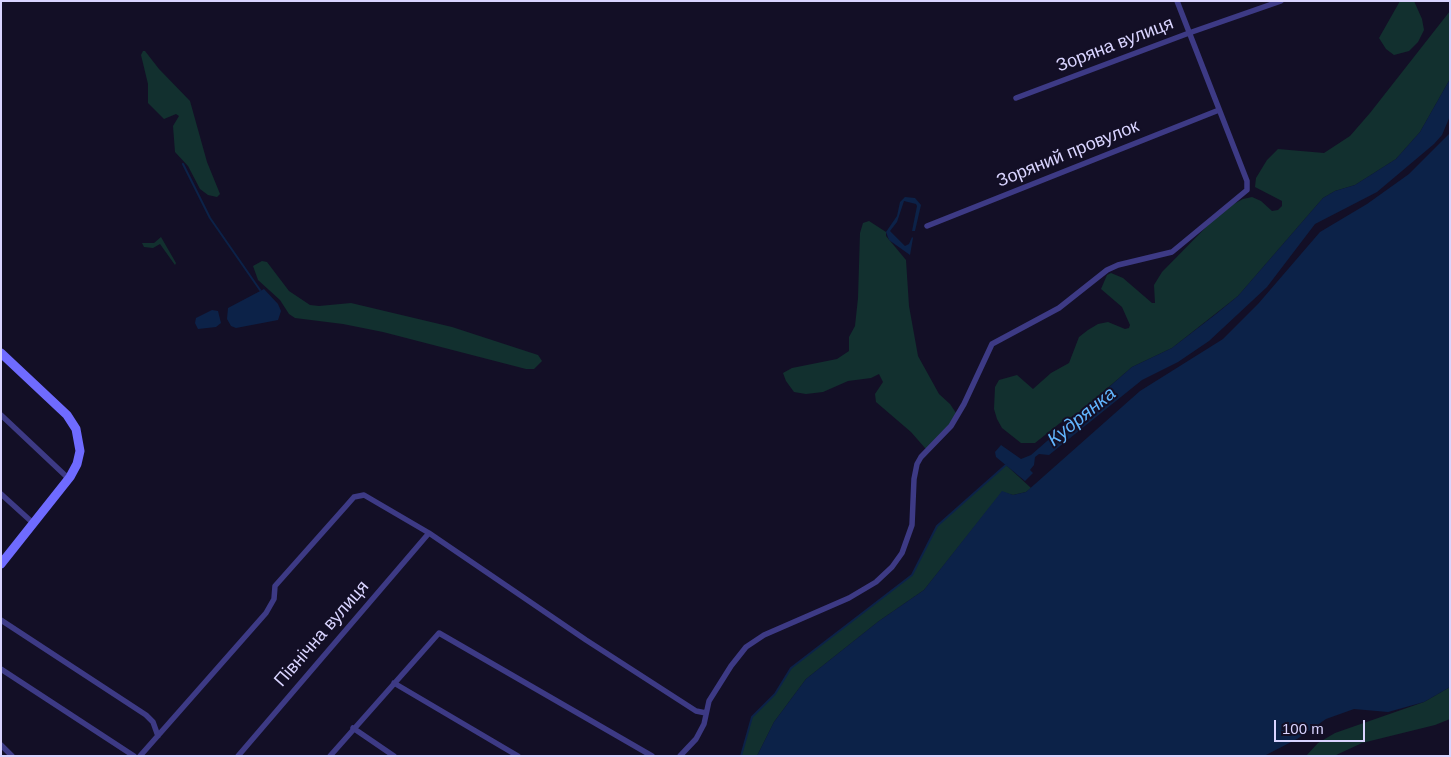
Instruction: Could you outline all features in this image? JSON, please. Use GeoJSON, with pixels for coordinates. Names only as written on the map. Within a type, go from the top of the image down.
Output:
{"type":"FeatureCollection","features":[{"type":"Feature","properties":{"kind":"street"},"geometry":{"type":"LineString","coordinates":[[680,756],[696,739],[704,724],[709,701],[746,647],[764,636],[849,598],[876,582],[892,567],[902,553],[912,525],[914,479],[918,464],[921,458],[951,426],[964,404],[989,348],[998,339],[1043,317],[1072,298],[1092,280],[1112,268],[1162,255],[1179,247],[1210,218],[1247,190],[1247,181],[1177,1]]}},
{"type":"Feature","properties":{"kind":"street","name":"Зоряна вулиця"},"geometry":{"type":"LineString","coordinates":[[1016,98],[1189,33],[1281,1]]}},
{"type":"Feature","properties":{"kind":"street","name":"Зоряний провулок"},"geometry":{"type":"LineString","coordinates":[[927,226],[1219,110]]}},
{"type":"Feature","properties":{"kind":"street"},"geometry":{"type":"LineString","coordinates":[[1,353],[61,408],[76,429],[79,445],[79,458],[75,470],[1,564]]}},
{"type":"Feature","properties":{"kind":"street"},"geometry":{"type":"LineString","coordinates":[[1,415],[68,479]]}},
{"type":"Feature","properties":{"kind":"street"},"geometry":{"type":"LineString","coordinates":[[1,494],[33,523]]}},
{"type":"Feature","properties":{"kind":"street"},"geometry":{"type":"LineString","coordinates":[[140,756],[266,613],[274,599],[275,586],[354,497],[364,495],[429,533],[586,640],[696,711],[706,713]]}},
{"type":"Feature","properties":{"kind":"street","name":"Північна вулиця"},"geometry":{"type":"LineString","coordinates":[[238,756],[429,533]]}},
{"type":"Feature","properties":{"kind":"street"},"geometry":{"type":"LineString","coordinates":[[1,620],[56,658],[146,715],[153,722],[158,736]]}},
{"type":"Feature","properties":{"kind":"street"},"geometry":{"type":"LineString","coordinates":[[330,756],[439,633],[652,756]]}},
{"type":"Feature","properties":{"kind":"street"},"geometry":{"type":"LineString","coordinates":[[1,669],[134,756]]}},
{"type":"Feature","properties":{"kind":"street"},"geometry":{"type":"LineString","coordinates":[[394,682],[518,756]]}},
{"type":"Feature","properties":{"kind":"street"},"geometry":{"type":"LineString","coordinates":[[353,728],[394,756]]}},
{"type":"Feature","properties":{"kind":"street"},"geometry":{"type":"LineString","coordinates":[[1,745],[12,756]]}},
{"type":"Feature","properties":{"kind":"green space"},"geometry":{"type":"Polygon","coordinates":[[[1400,1],[1414,1],[1422,19],[1424,30],[1418,42],[1409,51],[1394,55],[1386,49],[1379,38],[1400,1]]]}},
{"type":"Feature","properties":{"kind":"green space"},"geometry":{"type":"Polygon","coordinates":[[[1450,11],[1450,79],[1420,132],[1396,159],[1355,185],[1335,191],[1323,198],[1238,296],[1172,348],[1132,367],[1075,416],[1060,423],[1035,443],[1021,443],[1002,428],[994,409],[995,387],[999,380],[1017,375],[1033,389],[1051,373],[1069,363],[1079,337],[1088,330],[1098,324],[1108,322],[1125,329],[1129,328],[1130,325],[1122,307],[1101,289],[1107,275],[1111,273],[1123,278],[1152,303],[1155,303],[1154,285],[1162,272],[1215,218],[1230,206],[1243,199],[1252,197],[1261,201],[1272,211],[1278,210],[1282,206],[1282,201],[1255,187],[1256,178],[1267,160],[1278,149],[1324,153],[1350,136],[1450,11]]]}},
{"type":"Feature","properties":{"kind":"green space"},"geometry":{"type":"Polygon","coordinates":[[[143,51],[190,101],[207,162],[220,194],[217,197],[208,195],[200,189],[188,166],[175,152],[173,126],[179,116],[176,114],[164,119],[148,103],[148,84],[141,55],[143,51]]]}},
{"type":"Feature","properties":{"kind":"green space"},"geometry":{"type":"Polygon","coordinates":[[[869,221],[886,232],[886,236],[906,260],[909,306],[918,356],[939,394],[950,404],[956,413],[957,418],[928,448],[925,448],[911,432],[876,402],[875,394],[883,382],[879,374],[871,378],[848,381],[823,392],[806,394],[794,392],[783,373],[792,368],[837,359],[849,351],[849,337],[855,326],[858,298],[860,233],[863,223],[869,221]]]}},
{"type":"Feature","properties":{"kind":"green space"},"geometry":{"type":"Polygon","coordinates":[[[161,237],[176,263],[175,265],[160,244],[153,248],[144,247],[142,243],[154,243],[161,237]]]}},
{"type":"Feature","properties":{"kind":"green space"},"geometry":{"type":"Polygon","coordinates":[[[262,261],[267,262],[289,291],[310,305],[351,303],[452,327],[538,355],[542,361],[534,369],[526,369],[383,332],[343,324],[295,318],[289,314],[280,300],[258,280],[253,266],[262,261]]]}},
{"type":"Feature","properties":{"kind":"green space"},"geometry":{"type":"Polygon","coordinates":[[[1006,465],[1031,488],[1026,492],[1013,495],[1002,492],[924,590],[879,621],[806,679],[774,722],[757,756],[741,756],[752,717],[775,694],[791,668],[912,575],[937,526],[1006,465]]]}},
{"type":"Feature","properties":{"kind":"green space"},"geometry":{"type":"Polygon","coordinates":[[[1450,687],[1450,719],[1435,725],[1362,743],[1334,756],[1306,756],[1318,743],[1335,733],[1424,702],[1450,687]]]}},
{"type":"Feature","properties":{"kind":"water"},"geometry":{"type":"Polygon","coordinates":[[[1450,79],[1450,116],[1442,135],[1434,144],[1377,192],[1315,224],[1267,287],[1209,341],[1178,362],[1142,380],[1049,455],[1039,454],[1035,457],[1034,465],[1030,470],[1033,473],[1025,481],[996,457],[995,452],[1001,445],[1021,459],[1031,455],[1132,367],[1172,348],[1238,296],[1323,198],[1335,191],[1355,185],[1396,159],[1420,132],[1450,79]]]}},
{"type":"Feature","properties":{"kind":"water"},"geometry":{"type":"Polygon","coordinates":[[[1450,133],[1450,687],[1424,702],[1388,712],[1354,709],[1326,719],[1297,739],[1264,756],[757,756],[774,722],[806,679],[879,621],[924,590],[1002,491],[1013,495],[1026,492],[1140,391],[1223,339],[1258,304],[1320,232],[1367,204],[1409,174],[1450,133]]]}},
{"type":"Feature","properties":{"kind":"water"},"geometry":{"type":"Polygon","coordinates":[[[905,197],[915,198],[921,205],[915,231],[912,231],[917,206],[916,204],[904,201],[897,222],[890,231],[905,246],[913,238],[910,255],[889,240],[886,232],[897,216],[900,202],[905,197]]]}},
{"type":"Feature","properties":{"kind":"water"},"geometry":{"type":"Polygon","coordinates":[[[264,289],[278,304],[281,311],[278,320],[236,328],[231,326],[227,319],[228,308],[264,289]]]}},
{"type":"Feature","properties":{"kind":"water"},"geometry":{"type":"Polygon","coordinates":[[[212,310],[218,311],[221,323],[216,327],[198,329],[195,323],[196,318],[212,310]]]}},
{"type":"Feature","properties":{"kind":"waterway"},"geometry":{"type":"LineString","coordinates":[[183,164],[210,218],[260,290]]}},
{"type":"Feature","properties":{"kind":"waterway","name":"Кудрянка"},"geometry":{"type":"LineString","coordinates":[[741,756],[752,717],[775,694],[791,668],[912,575],[937,526],[1007,464]]}}]}
